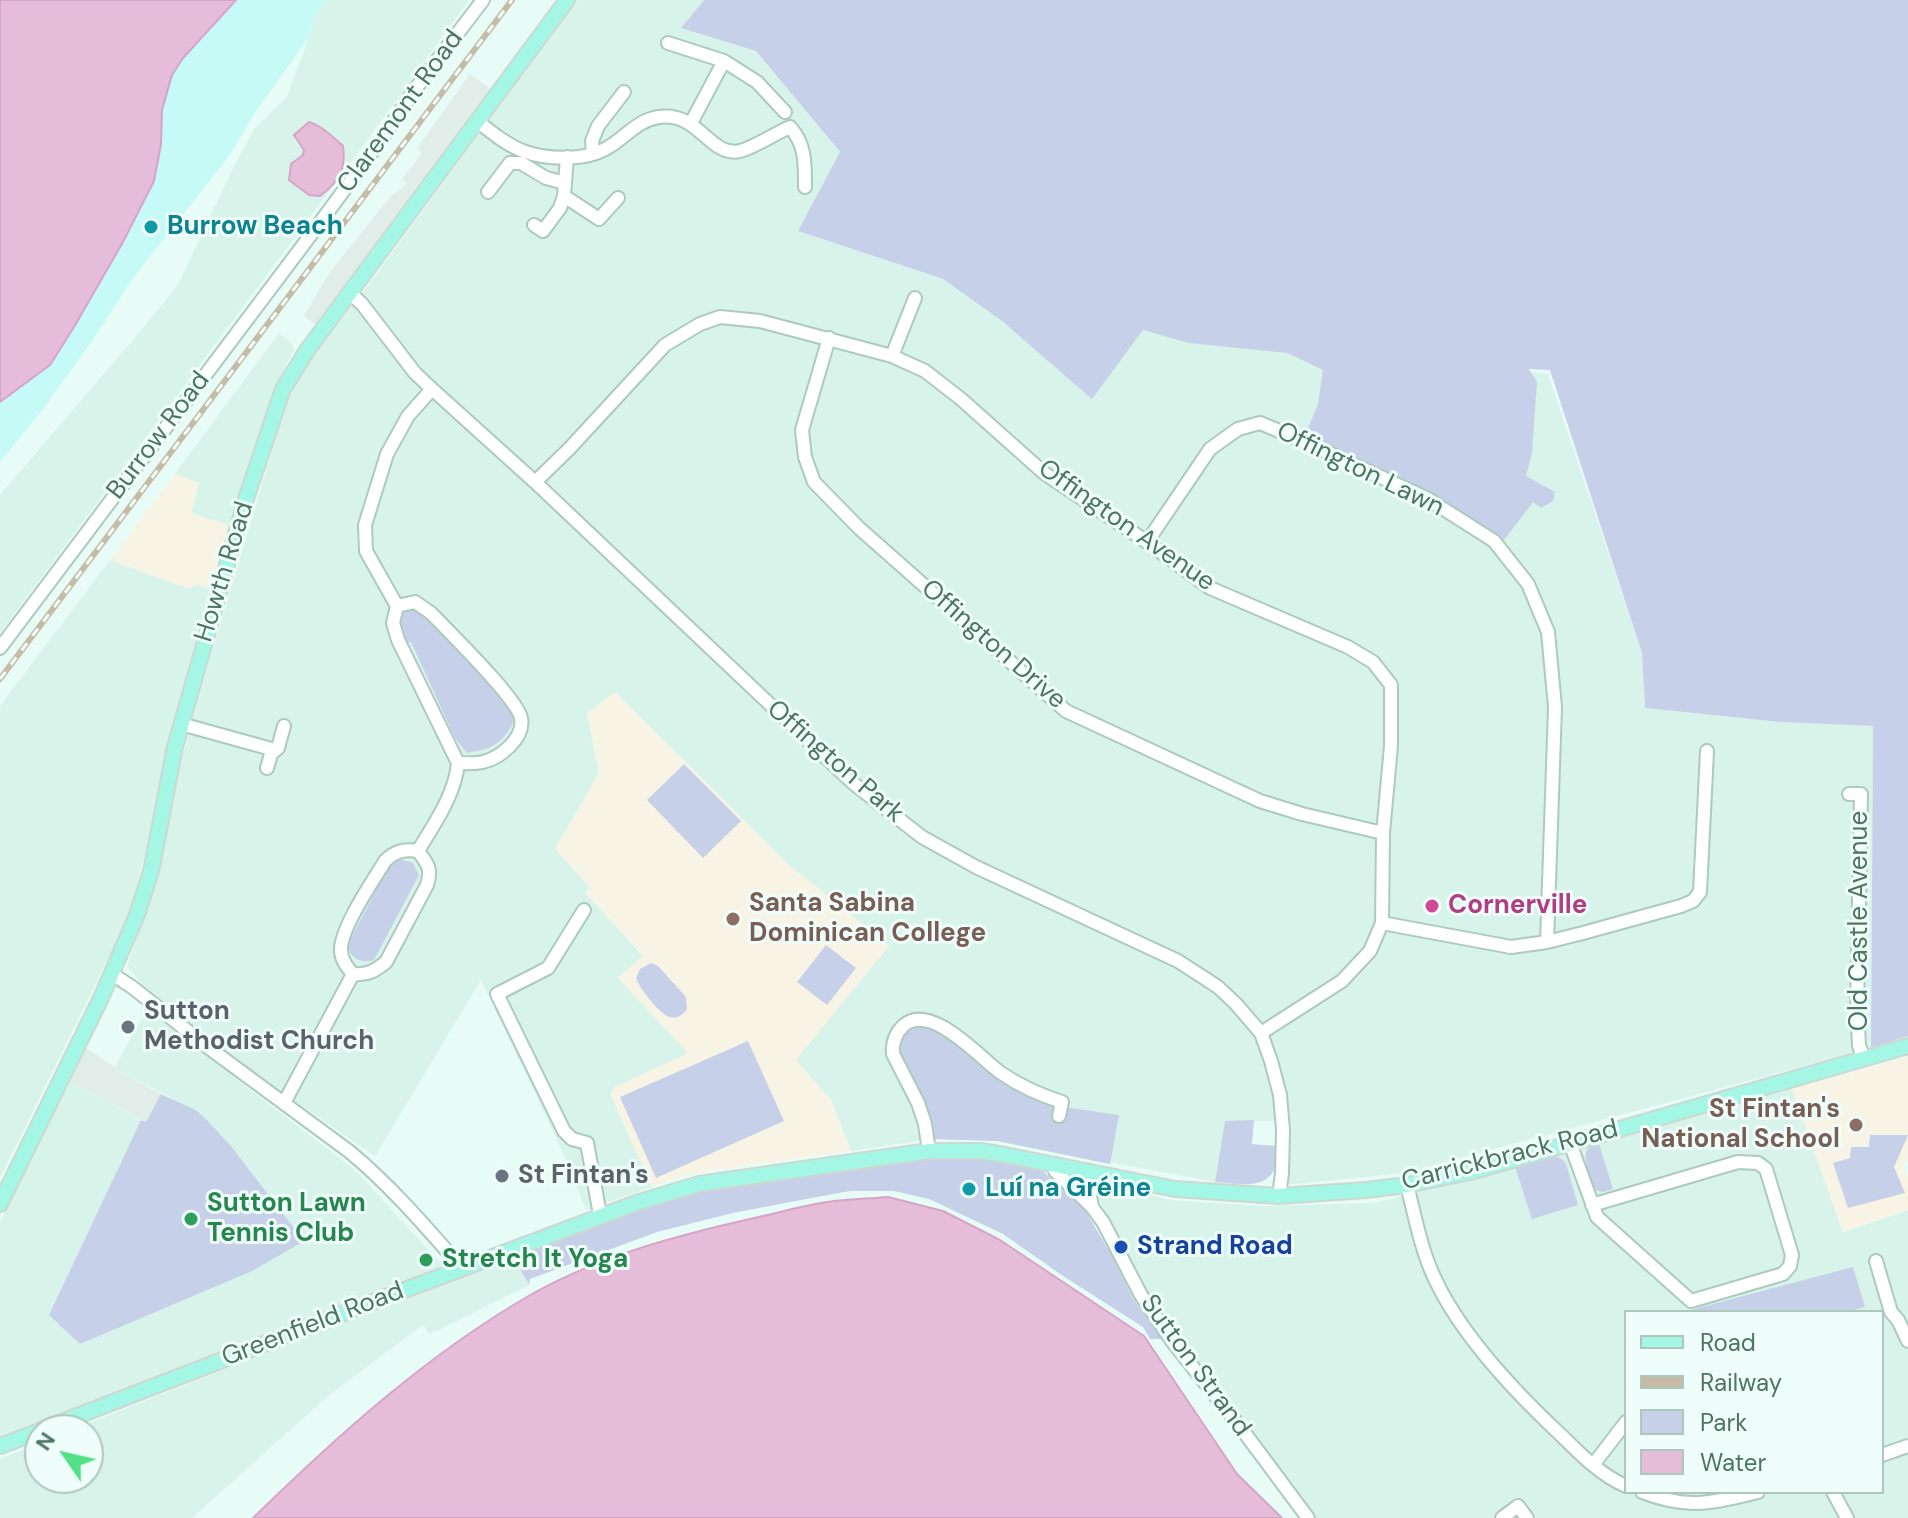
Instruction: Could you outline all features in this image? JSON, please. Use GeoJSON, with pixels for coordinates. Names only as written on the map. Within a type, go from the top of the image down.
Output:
{"type":"FeatureCollection","features":[{"type":"Feature","properties":{"kind":"main road","name":"Howth Road"},"geometry":{"type":"LineString","coordinates":[[0,1204],[112,974],[137,915],[151,871],[181,724],[244,505],[283,389],[308,349],[567,0]]}},
{"type":"Feature","properties":{"kind":"main road","name":"Carrickbrack Road"},"geometry":{"type":"LineString","coordinates":[[1055,1164],[1175,1189],[1279,1196],[1342,1193],[1407,1185],[1474,1171],[1908,1046]]}},
{"type":"Feature","properties":{"kind":"main road","name":"Greenfield Road"},"geometry":{"type":"LineString","coordinates":[[83,1414],[600,1215],[699,1184],[929,1151],[981,1151],[1055,1164]]}},
{"type":"Feature","properties":{"kind":"main road","name":"Greenfield Road"},"geometry":{"type":"LineString","coordinates":[[0,1446],[24,1437]]}},
{"type":"Feature","properties":{"kind":"street","name":"Claremont Road"},"geometry":{"type":"LineString","coordinates":[[319,224],[483,0]]}},
{"type":"Feature","properties":{"kind":"street"},"geometry":{"type":"LineString","coordinates":[[668,43],[724,61],[757,82],[785,112]]}},
{"type":"Feature","properties":{"kind":"street"},"geometry":{"type":"LineString","coordinates":[[691,123],[724,61]]}},
{"type":"Feature","properties":{"kind":"street"},"geometry":{"type":"LineString","coordinates":[[593,154],[592,141],[598,126],[624,92]]}},
{"type":"Feature","properties":{"kind":"street"},"geometry":{"type":"LineString","coordinates":[[477,121],[523,151],[561,159],[593,154],[607,148],[637,125],[659,117],[691,123],[720,149],[739,151],[790,127],[797,135],[805,158],[805,187]]}},
{"type":"Feature","properties":{"kind":"street"},"geometry":{"type":"LineString","coordinates":[[534,225],[543,231],[560,208],[567,157]]}},
{"type":"Feature","properties":{"kind":"street"},"geometry":{"type":"LineString","coordinates":[[488,192],[510,163],[521,163],[565,189],[599,219],[618,198]]}},
{"type":"Feature","properties":{"kind":"street","name":"Burrow Road"},"geometry":{"type":"LineString","coordinates":[[0,648],[319,224]]}},
{"type":"Feature","properties":{"kind":"street","name":"Offington Park"},"geometry":{"type":"LineString","coordinates":[[350,293],[415,373],[535,482],[853,783],[922,837],[976,867],[1178,961],[1218,987],[1236,1004],[1261,1033],[1280,1095],[1283,1134],[1279,1196]]}},
{"type":"Feature","properties":{"kind":"street"},"geometry":{"type":"LineString","coordinates":[[892,356],[915,298]]}},
{"type":"Feature","properties":{"kind":"street","name":"Offington Avenue"},"geometry":{"type":"LineString","coordinates":[[535,482],[665,345],[700,324],[720,317],[760,321],[892,356],[925,371],[1044,473],[1210,588],[1348,647],[1373,662],[1391,685],[1391,746],[1383,833],[1382,923],[1370,951],[1342,981],[1261,1033]]}},
{"type":"Feature","properties":{"kind":"street","name":"Offington Drive"},"geometry":{"type":"LineString","coordinates":[[829,338],[802,430],[805,457],[814,482],[871,538],[1066,711],[1260,801],[1383,833]]}},
{"type":"Feature","properties":{"kind":"street"},"geometry":{"type":"LineString","coordinates":[[418,851],[457,778],[458,763],[398,640],[393,623],[397,606],[366,551],[365,525],[387,454],[408,416],[432,389]]}},
{"type":"Feature","properties":{"kind":"street","name":"Offington Lawn"},"geometry":{"type":"LineString","coordinates":[[1147,542],[1210,449],[1238,429],[1260,423],[1428,499],[1494,541],[1528,584],[1548,632],[1555,707],[1547,942]]}},
{"type":"Feature","properties":{"kind":"street"},"geometry":{"type":"LineString","coordinates":[[397,606],[415,602],[431,613],[511,698],[521,718],[518,736],[504,752],[483,762],[458,763]]}},
{"type":"Feature","properties":{"kind":"street"},"geometry":{"type":"LineString","coordinates":[[181,724],[275,750]]}},
{"type":"Feature","properties":{"kind":"street"},"geometry":{"type":"LineString","coordinates":[[267,768],[271,754],[278,748],[284,726]]}},
{"type":"Feature","properties":{"kind":"street"},"geometry":{"type":"LineString","coordinates":[[1382,923],[1511,947],[1547,942],[1693,901],[1700,892],[1707,751]]}},
{"type":"Feature","properties":{"kind":"street","name":"Old Castle Avenue"},"geometry":{"type":"LineString","coordinates":[[1849,794],[1861,794],[1857,1009],[1863,1059]]}},
{"type":"Feature","properties":{"kind":"street"},"geometry":{"type":"LineString","coordinates":[[406,850],[418,851],[431,874],[427,885],[386,962],[365,974],[353,974],[344,963],[341,949],[344,932],[385,861],[393,854],[406,850]]}},
{"type":"Feature","properties":{"kind":"street"},"geometry":{"type":"LineString","coordinates":[[584,910],[548,968],[497,994],[562,1128],[569,1137],[587,1143],[600,1215]]}},
{"type":"Feature","properties":{"kind":"street"},"geometry":{"type":"LineString","coordinates":[[112,974],[371,1169],[462,1268]]}},
{"type":"Feature","properties":{"kind":"street"},"geometry":{"type":"LineString","coordinates":[[284,1103],[353,974]]}},
{"type":"Feature","properties":{"kind":"street"},"geometry":{"type":"LineString","coordinates":[[929,1151],[918,1103],[893,1054],[896,1035],[911,1020],[938,1024],[1031,1092],[1062,1102],[1059,1116]]}},
{"type":"Feature","properties":{"kind":"street"},"geometry":{"type":"LineString","coordinates":[[1570,1143],[1592,1205],[1597,1217],[1691,1301],[1783,1274],[1790,1266],[1792,1255],[1766,1169],[1758,1163],[1738,1162],[1592,1205]]}},
{"type":"Feature","properties":{"kind":"street","name":"Sutton Strand"},"geometry":{"type":"LineString","coordinates":[[1055,1164],[1055,1171],[1103,1222],[1141,1295],[1172,1341],[1308,1518]]}},
{"type":"Feature","properties":{"kind":"street"},"geometry":{"type":"LineString","coordinates":[[1092,1207],[1090,1196],[1094,1173]]}},
{"type":"Feature","properties":{"kind":"street"},"geometry":{"type":"LineString","coordinates":[[1407,1185],[1435,1279],[1453,1311],[1530,1406],[1593,1465],[1624,1485]]}},
{"type":"Feature","properties":{"kind":"street"},"geometry":{"type":"LineString","coordinates":[[1876,1261],[1887,1313],[1898,1320],[1908,1341]]}},
{"type":"Feature","properties":{"kind":"street"},"geometry":{"type":"LineString","coordinates":[[1593,1465],[1624,1425]]}},
{"type":"Feature","properties":{"kind":"street"},"geometry":{"type":"LineString","coordinates":[[1884,1454],[1908,1446]]}},
{"type":"Feature","properties":{"kind":"street"},"geometry":{"type":"LineString","coordinates":[[1648,1494],[1673,1502],[1709,1504],[1750,1494]]}},
{"type":"Feature","properties":{"kind":"street"},"geometry":{"type":"LineString","coordinates":[[1834,1494],[1847,1518]]}},
{"type":"Feature","properties":{"kind":"street"},"geometry":{"type":"LineString","coordinates":[[1502,1518],[1518,1506],[1527,1518]]}},
{"type":"Feature","properties":{"kind":"shaded area"},"geometry":{"type":"Polygon","coordinates":[[[327,0],[469,0],[0,633],[0,495],[178,285],[255,128],[287,97],[313,19],[327,0]]]}},
{"type":"Feature","properties":{"kind":"shaded area"},"geometry":{"type":"Polygon","coordinates":[[[577,0],[704,0],[681,28],[756,51],[840,153],[798,231],[943,279],[1002,321],[1092,398],[1143,330],[1548,374],[1642,653],[1645,708],[1780,722],[1873,726],[1871,1048],[1404,1173],[1286,1185],[1276,1166],[1277,1121],[1225,1121],[1215,1182],[997,1141],[932,1139],[851,1151],[831,1100],[795,1060],[889,946],[789,865],[587,713],[599,773],[555,849],[590,887],[585,893],[643,956],[618,978],[689,1053],[614,1088],[611,1095],[652,1187],[586,1210],[559,1144],[481,980],[375,1156],[237,1062],[149,993],[127,966],[156,880],[183,754],[213,649],[297,377],[378,272],[577,0]]]}},
{"type":"Feature","properties":{"kind":"shaded area"},"geometry":{"type":"Polygon","coordinates":[[[470,74],[490,88],[315,325],[304,316],[330,272],[390,197],[407,184],[402,179],[422,153],[417,148],[470,74]]]}},
{"type":"Feature","properties":{"kind":"shaded area"},"geometry":{"type":"Polygon","coordinates":[[[279,333],[294,349],[274,390],[228,525],[191,513],[199,483],[175,474],[279,333]]]}},
{"type":"Feature","properties":{"kind":"shaded area"},"geometry":{"type":"Polygon","coordinates":[[[175,474],[199,483],[191,513],[228,525],[210,589],[198,585],[186,588],[110,560],[175,474]]]}},
{"type":"Feature","properties":{"kind":"shaded area"},"geometry":{"type":"Polygon","coordinates":[[[110,560],[186,588],[198,585],[210,589],[166,749],[128,918],[0,1178],[0,706],[110,560]]]}},
{"type":"Feature","properties":{"kind":"shaded area","name":"Santa Sabina Dominican College"},"geometry":{"type":"Polygon","coordinates":[[[615,692],[789,865],[889,946],[796,1060],[831,1100],[851,1151],[687,1174],[652,1187],[611,1095],[613,1088],[688,1053],[618,978],[643,956],[585,892],[590,887],[555,849],[599,773],[587,713],[615,692]]]}},
{"type":"Feature","properties":{"kind":"shaded area"},"geometry":{"type":"Polygon","coordinates":[[[148,1011],[356,1171],[443,1266],[68,1414],[24,1414],[24,1432],[0,1441],[0,1223],[26,1165],[71,1081],[141,1120],[49,1315],[304,1242],[231,1146],[206,1119],[196,1110],[114,1069],[148,1011]]]}},
{"type":"Feature","properties":{"kind":"shaded area"},"geometry":{"type":"Polygon","coordinates":[[[86,1048],[114,1069],[161,1094],[146,1122],[71,1081],[86,1048]]]}},
{"type":"Feature","properties":{"kind":"shaded area","name":"St Fintan's National School"},"geometry":{"type":"Polygon","coordinates":[[[1908,1057],[1908,1161],[1902,1165],[1908,1177],[1908,1210],[1843,1232],[1792,1089],[1908,1057]]]}},
{"type":"Feature","properties":{"kind":"shaded area"},"geometry":{"type":"Polygon","coordinates":[[[1792,1089],[1843,1232],[1908,1210],[1908,1518],[1315,1518],[1163,1319],[1095,1192],[1106,1183],[1170,1200],[1265,1206],[1376,1203],[1792,1089]]]}},
{"type":"Feature","properties":{"kind":"shaded area"},"geometry":{"type":"Polygon","coordinates":[[[512,1255],[529,1285],[430,1334],[423,1325],[328,1396],[192,1518],[0,1518],[0,1459],[24,1449],[24,1494],[104,1494],[104,1417],[512,1255]]]}},
{"type":"Feature","properties":{"kind":"green space"},"geometry":{"type":"Polygon","coordinates":[[[704,0],[1908,0],[1908,1036],[1871,1048],[1873,726],[1780,722],[1645,708],[1642,653],[1550,370],[1529,369],[1537,382],[1532,453],[1526,476],[1555,492],[1553,501],[1541,508],[1533,502],[1504,540],[1436,495],[1305,436],[1318,404],[1323,370],[1287,353],[1189,343],[1143,330],[1092,399],[1002,321],[943,279],[798,231],[840,152],[756,51],[681,28],[704,0]]]}},
{"type":"Feature","properties":{"kind":"green space"},"geometry":{"type":"Polygon","coordinates":[[[415,607],[433,622],[511,708],[515,719],[497,744],[467,753],[455,738],[411,642],[407,643],[402,631],[404,611],[415,607]]]}},
{"type":"Feature","properties":{"kind":"green space"},"geometry":{"type":"Polygon","coordinates":[[[684,764],[741,821],[703,858],[647,800],[684,764]]]}},
{"type":"Feature","properties":{"kind":"green space"},"geometry":{"type":"Polygon","coordinates":[[[400,859],[413,863],[419,875],[374,960],[357,959],[347,945],[392,861],[400,859]]]}},
{"type":"Feature","properties":{"kind":"green space"},"geometry":{"type":"Polygon","coordinates":[[[826,945],[856,968],[827,1005],[797,982],[826,945]]]}},
{"type":"Feature","properties":{"kind":"green space"},"geometry":{"type":"Polygon","coordinates":[[[651,963],[658,966],[686,997],[687,1009],[680,1016],[670,1017],[661,1011],[638,982],[636,978],[640,969],[651,963]]]}},
{"type":"Feature","properties":{"kind":"green space"},"geometry":{"type":"Polygon","coordinates":[[[923,1025],[943,1032],[1015,1088],[1050,1105],[1119,1115],[1110,1164],[997,1141],[932,1139],[898,1044],[907,1030],[923,1025]]]}},
{"type":"Feature","properties":{"kind":"green space"},"geometry":{"type":"Polygon","coordinates":[[[748,1041],[784,1121],[656,1178],[620,1097],[748,1041]]]}},
{"type":"Feature","properties":{"kind":"green space","name":"Sutton Lawn Tennis Club"},"geometry":{"type":"Polygon","coordinates":[[[161,1094],[196,1110],[206,1119],[231,1146],[304,1241],[252,1271],[80,1344],[49,1315],[141,1120],[146,1122],[161,1094]]]}},
{"type":"Feature","properties":{"kind":"green space"},"geometry":{"type":"Polygon","coordinates":[[[1254,1120],[1252,1144],[1277,1146],[1277,1164],[1271,1174],[1258,1183],[1215,1182],[1225,1121],[1254,1120]]]}},
{"type":"Feature","properties":{"kind":"green space"},"geometry":{"type":"Polygon","coordinates":[[[1870,1135],[1908,1135],[1894,1167],[1905,1193],[1848,1208],[1833,1163],[1850,1158],[1851,1147],[1869,1147],[1870,1135]]]}},
{"type":"Feature","properties":{"kind":"green space"},"geometry":{"type":"Polygon","coordinates":[[[1599,1144],[1613,1189],[1603,1192],[1595,1190],[1586,1158],[1588,1149],[1599,1144]]]}},
{"type":"Feature","properties":{"kind":"green space"},"geometry":{"type":"Polygon","coordinates":[[[1555,1157],[1566,1164],[1578,1205],[1532,1219],[1515,1167],[1555,1157]]]}},
{"type":"Feature","properties":{"kind":"green space"},"geometry":{"type":"Polygon","coordinates":[[[979,1158],[1041,1170],[1060,1185],[1085,1210],[1133,1298],[1162,1339],[1150,1339],[1143,1327],[1003,1234],[929,1199],[894,1191],[850,1191],[733,1213],[657,1232],[530,1279],[529,1285],[512,1255],[713,1187],[842,1168],[979,1158]]]}},
{"type":"Feature","properties":{"kind":"green space"},"geometry":{"type":"Polygon","coordinates":[[[1853,1267],[1865,1307],[1854,1310],[1690,1310],[1853,1267]]]}},
{"type":"Feature","properties":{"kind":"sand","name":"Burrow Beach"},"geometry":{"type":"Polygon","coordinates":[[[236,0],[327,0],[313,19],[309,37],[256,111],[229,156],[133,278],[43,409],[0,462],[0,402],[50,364],[74,327],[154,181],[161,144],[162,110],[172,75],[183,58],[236,0]]]}},
{"type":"Feature","properties":{"kind":"water"},"geometry":{"type":"Polygon","coordinates":[[[0,0],[236,0],[183,58],[172,75],[162,110],[161,144],[154,181],[74,327],[50,365],[0,402],[0,0]]]}},
{"type":"Feature","properties":{"kind":"water"},"geometry":{"type":"Polygon","coordinates":[[[309,122],[343,146],[340,174],[320,196],[309,195],[289,180],[291,164],[303,155],[304,150],[294,135],[309,122]]]}},
{"type":"Feature","properties":{"kind":"water"},"geometry":{"type":"Polygon","coordinates":[[[888,1197],[943,1211],[1000,1240],[1144,1336],[1237,1474],[1282,1518],[253,1518],[386,1397],[457,1342],[532,1294],[611,1258],[694,1233],[812,1205],[888,1197]]]}},
{"type":"Feature","properties":{"kind":"railway"},"geometry":{"type":"LineString","coordinates":[[0,679],[512,0]]}},
{"type":"Feature","properties":{"kind":"place","name":"Burrow Beach"},"geometry":{"type":"Point","coordinates":[151,227]}},
{"type":"Feature","properties":{"kind":"place","name":"Cornerville"},"geometry":{"type":"Point","coordinates":[1432,906]}},
{"type":"Feature","properties":{"kind":"place","name":"Santa Sabina Dominican College"},"geometry":{"type":"Point","coordinates":[733,919]}},
{"type":"Feature","properties":{"kind":"place","name":"Sutton Methodist Church"},"geometry":{"type":"Point","coordinates":[128,1027]}},
{"type":"Feature","properties":{"kind":"place","name":"St Fintan's National School"},"geometry":{"type":"Point","coordinates":[1856,1125]}},
{"type":"Feature","properties":{"kind":"place","name":"St Fintan's"},"geometry":{"type":"Point","coordinates":[502,1176]}},
{"type":"Feature","properties":{"kind":"place","name":"Luí na Gréine"},"geometry":{"type":"Point","coordinates":[969,1189]}},
{"type":"Feature","properties":{"kind":"place","name":"Sutton Lawn Tennis Club"},"geometry":{"type":"Point","coordinates":[191,1219]}},
{"type":"Feature","properties":{"kind":"place","name":"Strand Road"},"geometry":{"type":"Point","coordinates":[1121,1247]}},
{"type":"Feature","properties":{"kind":"place","name":"Stretch It Yoga"},"geometry":{"type":"Point","coordinates":[426,1260]}}]}
